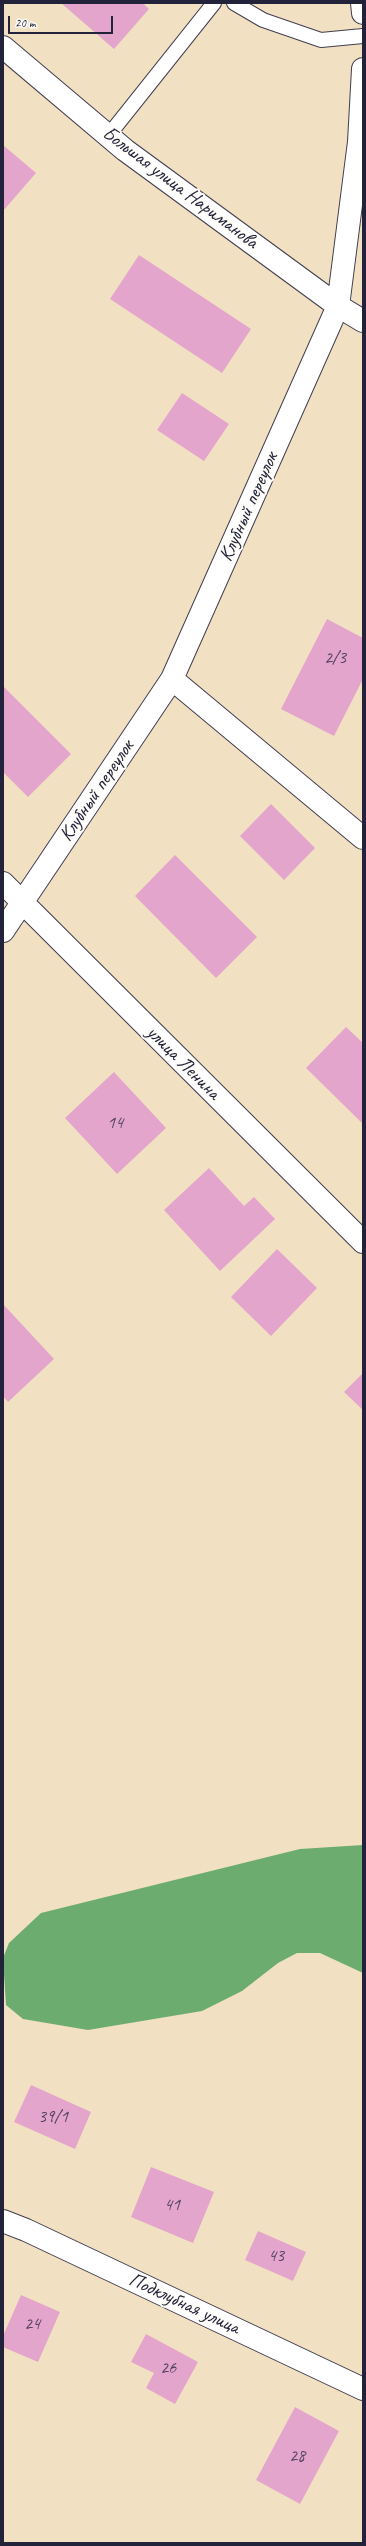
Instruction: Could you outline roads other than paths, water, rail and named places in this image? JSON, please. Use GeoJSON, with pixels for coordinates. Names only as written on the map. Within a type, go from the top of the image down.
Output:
{"type":"FeatureCollection","features":[{"type":"Feature","properties":{"kind":"street"},"geometry":{"type":"LineString","coordinates":[[362,3],[363,13]]}},
{"type":"Feature","properties":{"kind":"street","name":"Большая улица Нариманова"},"geometry":{"type":"LineString","coordinates":[[3,47],[108,136],[338,306],[363,321]]}},
{"type":"Feature","properties":{"kind":"street","name":"Клубный переулок"},"geometry":{"type":"LineString","coordinates":[[23,903],[172,679],[338,306],[359,142],[363,69]]}},
{"type":"Feature","properties":{"kind":"street"},"geometry":{"type":"LineString","coordinates":[[172,679],[363,838]]}},
{"type":"Feature","properties":{"kind":"street","name":"улица Ленина"},"geometry":{"type":"LineString","coordinates":[[3,883],[363,1242]]}},
{"type":"Feature","properties":{"kind":"street"},"geometry":{"type":"LineString","coordinates":[[3,931],[23,903]]}},
{"type":"Feature","properties":{"kind":"street","name":"Подклубная улица"},"geometry":{"type":"LineString","coordinates":[[3,2221],[26,2230],[363,2389]]}},
{"type":"Feature","properties":{"kind":"lane"},"geometry":{"type":"LineString","coordinates":[[108,136],[214,3]]}},
{"type":"Feature","properties":{"kind":"lane"},"geometry":{"type":"LineString","coordinates":[[234,3],[263,20],[321,40],[363,36]]}}]}
